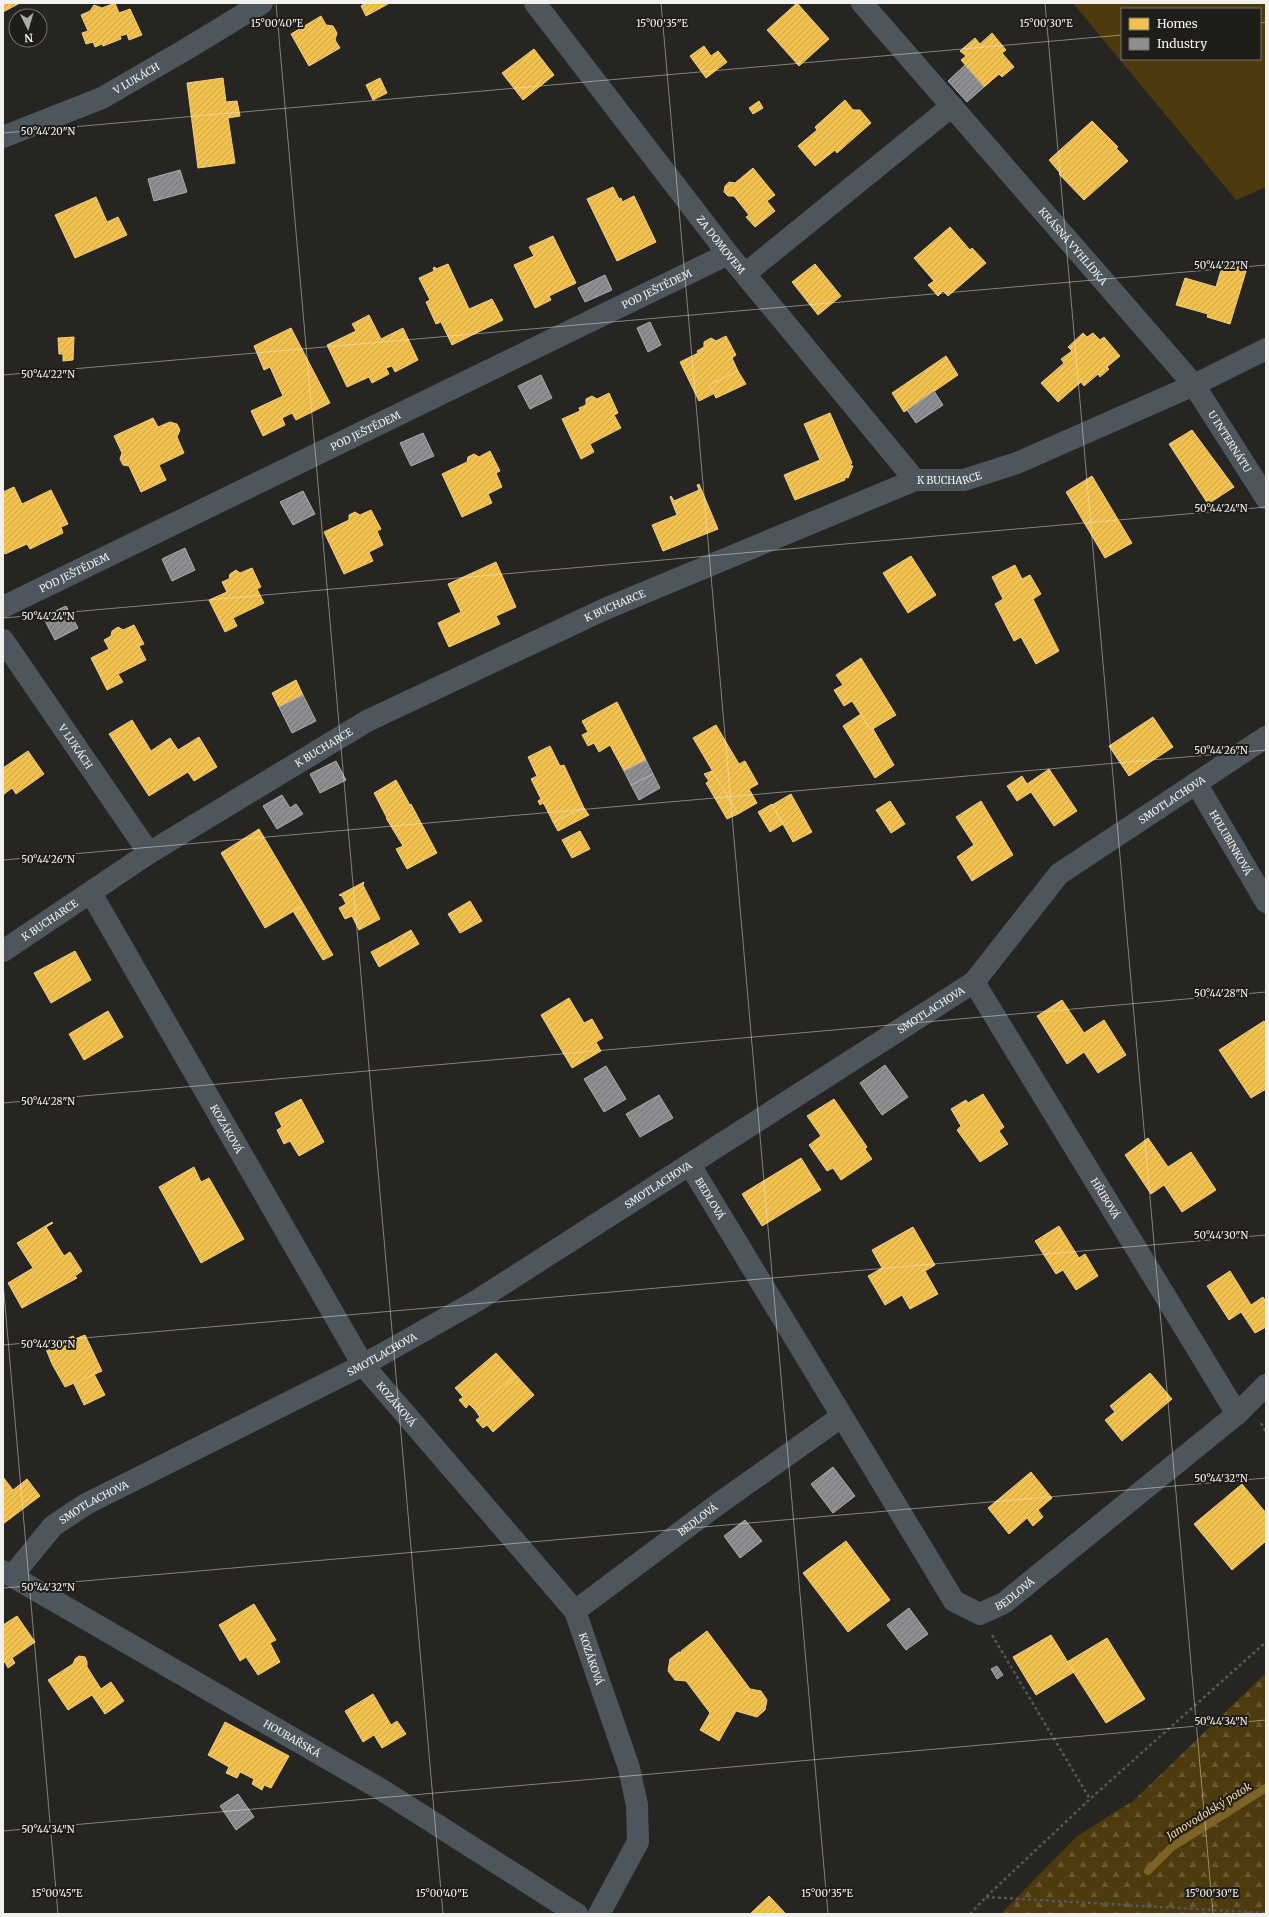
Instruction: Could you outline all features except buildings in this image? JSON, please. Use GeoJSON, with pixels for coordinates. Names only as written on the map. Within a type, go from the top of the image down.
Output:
{"type":"FeatureCollection","features":[{"type":"Feature","properties":{"kind":"street","name":"V LUKÁCH"},"geometry":{"type":"LineString","coordinates":[[3,137],[102,98],[262,3]]}},
{"type":"Feature","properties":{"kind":"street","name":"ZA DOMOVEM"},"geometry":{"type":"LineString","coordinates":[[535,3],[728,254],[915,480]]}},
{"type":"Feature","properties":{"kind":"street","name":"KRÁSNÁ VYHLÍDKA"},"geometry":{"type":"LineString","coordinates":[[862,3],[1194,385]]}},
{"type":"Feature","properties":{"kind":"street"},"geometry":{"type":"LineString","coordinates":[[744,274],[952,106]]}},
{"type":"Feature","properties":{"kind":"street","name":"POD JEŠTĚDEM"},"geometry":{"type":"LineString","coordinates":[[3,607],[728,254]]}},
{"type":"Feature","properties":{"kind":"street","name":"K BUCHARCE"},"geometry":{"type":"LineString","coordinates":[[3,951],[149,853],[367,721],[605,609],[915,480],[964,480],[1017,463],[1194,385],[1266,349]]}},
{"type":"Feature","properties":{"kind":"street","name":"U INTERNÁTU"},"geometry":{"type":"LineString","coordinates":[[1194,385],[1266,498]]}},
{"type":"Feature","properties":{"kind":"street","name":"V LUKÁCH"},"geometry":{"type":"LineString","coordinates":[[3,640],[149,853]]}},
{"type":"Feature","properties":{"kind":"street","name":"SMOTLACHOVA"},"geometry":{"type":"LineString","coordinates":[[7,1574],[53,1526],[86,1504],[363,1365],[478,1300],[974,982],[1059,874],[1266,737]]}},
{"type":"Feature","properties":{"kind":"street","name":"HOLUBINKOVÁ"},"geometry":{"type":"LineString","coordinates":[[1196,783],[1266,902]]}},
{"type":"Feature","properties":{"kind":"street","name":"KOZÁKOVÁ"},"geometry":{"type":"LineString","coordinates":[[91,893],[363,1365],[575,1611],[629,1768],[637,1805],[638,1842],[599,1914]]}},
{"type":"Feature","properties":{"kind":"street","name":"HŘIBOVÁ"},"geometry":{"type":"LineString","coordinates":[[974,982],[1237,1414]]}},
{"type":"Feature","properties":{"kind":"street","name":"BEDLOVÁ"},"geometry":{"type":"LineString","coordinates":[[690,1165],[841,1417],[954,1601],[980,1614],[1004,1603],[1237,1414]]}},
{"type":"Feature","properties":{"kind":"street"},"geometry":{"type":"LineString","coordinates":[[1237,1414],[1266,1385]]}},
{"type":"Feature","properties":{"kind":"street","name":"BEDLOVÁ"},"geometry":{"type":"LineString","coordinates":[[575,1611],[714,1507],[841,1417]]}},
{"type":"Feature","properties":{"kind":"street","name":"HOUBAŘSKÁ"},"geometry":{"type":"LineString","coordinates":[[7,1574],[382,1790],[577,1914]]}},
{"type":"Feature","properties":{"kind":"path"},"geometry":{"type":"LineString","coordinates":[[980,1614],[1090,1799]]}},
{"type":"Feature","properties":{"kind":"path"},"geometry":{"type":"LineString","coordinates":[[970,1914],[986,1897],[1090,1799],[1266,1642]]}},
{"type":"Feature","properties":{"kind":"path"},"geometry":{"type":"LineString","coordinates":[[986,1897],[1266,1913]]}},
{"type":"Feature","properties":{"kind":"green space"},"geometry":{"type":"Polygon","coordinates":[[[1073,3],[1266,3],[1266,187],[1236,200],[1073,3]]]}},
{"type":"Feature","properties":{"kind":"green space"},"geometry":{"type":"Polygon","coordinates":[[[1266,1673],[1266,1914],[1001,1914],[1076,1837],[1133,1801],[1266,1673]]]}},
{"type":"Feature","properties":{"kind":"waterway","name":"Janovodolský potok"},"geometry":{"type":"LineString","coordinates":[[1148,1871],[1172,1847],[1266,1788]]}}]}
